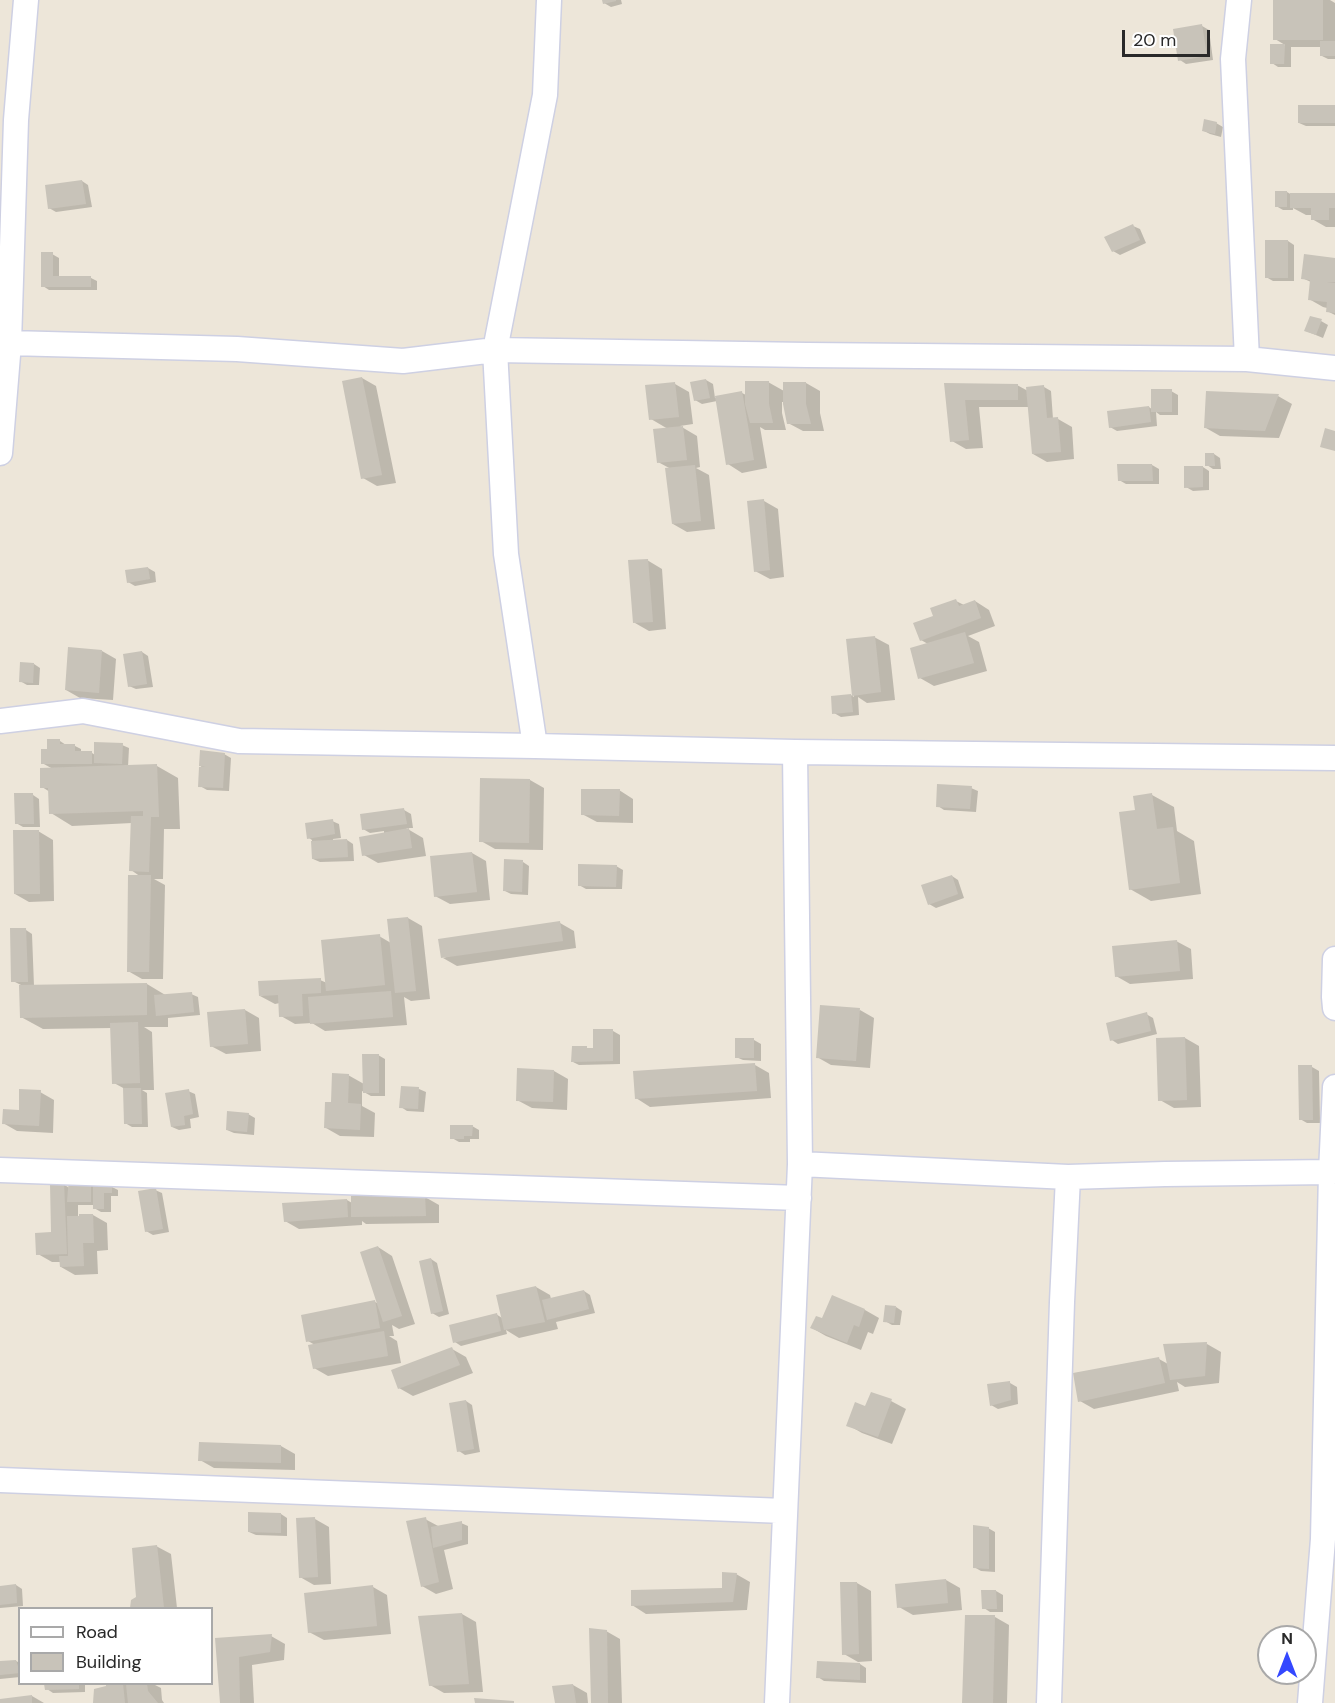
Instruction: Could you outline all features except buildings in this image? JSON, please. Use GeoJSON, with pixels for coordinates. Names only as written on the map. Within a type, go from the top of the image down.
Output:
{"type":"FeatureCollection","features":[{"type":"Feature","properties":{"kind":"street"},"geometry":{"type":"LineString","coordinates":[[0,453],[9,343],[8,126],[26,0]]}},
{"type":"Feature","properties":{"kind":"street"},"geometry":{"type":"LineString","coordinates":[[535,746],[506,554],[495,350],[546,95],[549,0]]}},
{"type":"Feature","properties":{"kind":"street"},"geometry":{"type":"LineString","coordinates":[[1239,0],[1233,59],[1248,359]]}},
{"type":"Feature","properties":{"kind":"street"},"geometry":{"type":"LineString","coordinates":[[9,343],[237,349],[404,361],[495,350],[807,356],[1248,359],[1335,368]]}},
{"type":"Feature","properties":{"kind":"street"},"geometry":{"type":"LineString","coordinates":[[0,721],[84,711],[239,741],[795,752],[1335,758]]}},
{"type":"Feature","properties":{"kind":"street"},"geometry":{"type":"LineString","coordinates":[[777,1703],[800,1164],[795,752]]}},
{"type":"Feature","properties":{"kind":"street"},"geometry":{"type":"LineString","coordinates":[[1335,959],[1335,1008]]}},
{"type":"Feature","properties":{"kind":"street"},"geometry":{"type":"LineString","coordinates":[[1310,1703],[1323,1539],[1335,1087]]}},
{"type":"Feature","properties":{"kind":"street"},"geometry":{"type":"LineString","coordinates":[[800,1164],[1068,1177],[1331,1172]]}},
{"type":"Feature","properties":{"kind":"street"},"geometry":{"type":"LineString","coordinates":[[0,1170],[799,1198]]}},
{"type":"Feature","properties":{"kind":"street"},"geometry":{"type":"LineString","coordinates":[[1048,1703],[1068,1177]]}},
{"type":"Feature","properties":{"kind":"street"},"geometry":{"type":"LineString","coordinates":[[0,1480],[784,1511]]}}]}
